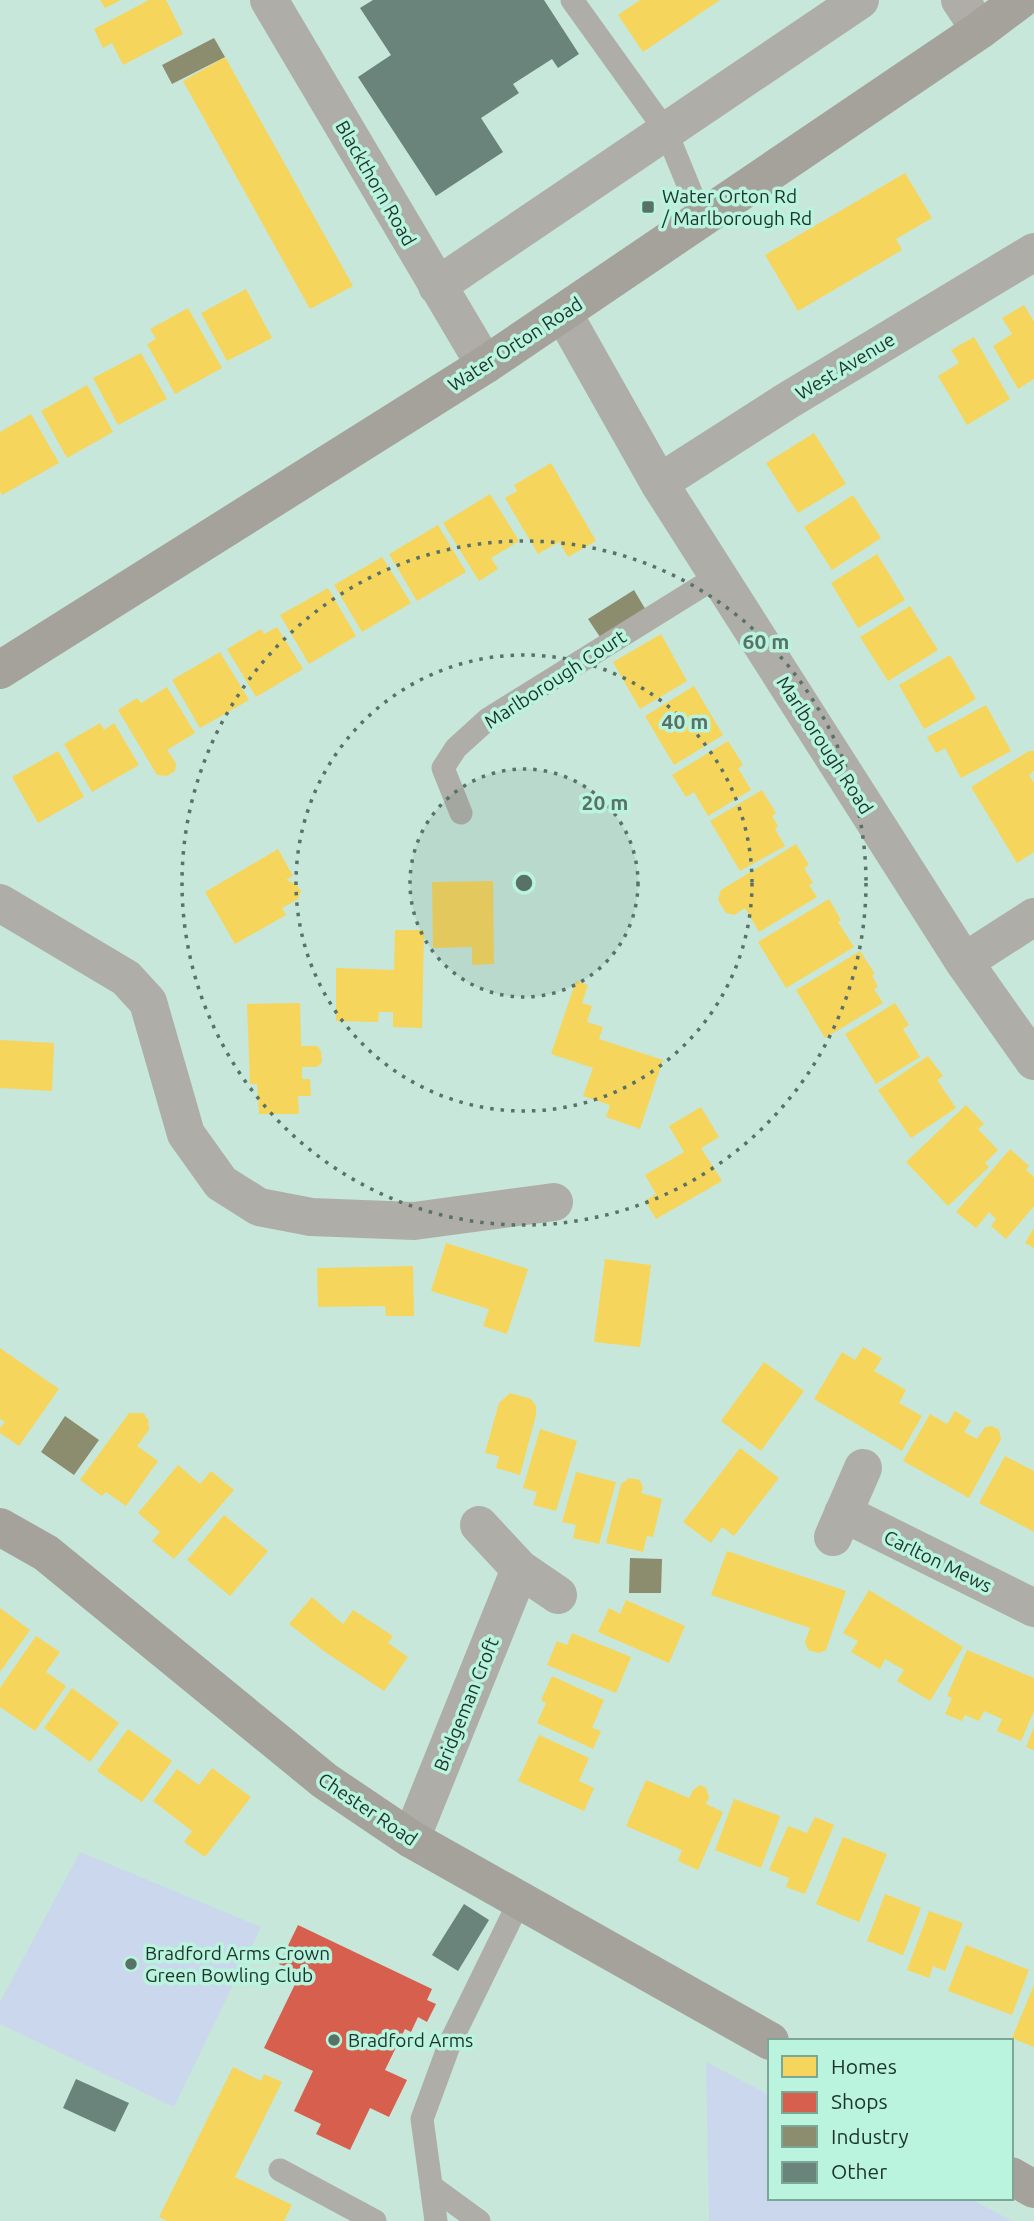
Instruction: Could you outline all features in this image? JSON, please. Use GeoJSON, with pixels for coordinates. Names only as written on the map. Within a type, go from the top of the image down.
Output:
{"type":"FeatureCollection","features":[{"type":"Feature","properties":{"kind":"main road","name":"Water Orton Road"},"geometry":{"type":"LineString","coordinates":[[0,670],[485,365],[563,313],[702,219],[970,15],[1020,0]]}},
{"type":"Feature","properties":{"kind":"main road","name":"Chester Road"},"geometry":{"type":"LineString","coordinates":[[0,1527],[46,1553],[325,1782],[411,1839],[768,2039]]}},
{"type":"Feature","properties":{"kind":"main road"},"geometry":{"type":"LineString","coordinates":[[1013,2177],[1034,2189]]}},
{"type":"Feature","properties":{"kind":"street","name":"Blackthorn Road"},"geometry":{"type":"LineString","coordinates":[[269,0],[485,365]]}},
{"type":"Feature","properties":{"kind":"street"},"geometry":{"type":"LineString","coordinates":[[437,286],[860,0]]}},
{"type":"Feature","properties":{"kind":"street","name":"West Avenue"},"geometry":{"type":"LineString","coordinates":[[659,483],[787,401],[1034,252]]}},
{"type":"Feature","properties":{"kind":"street","name":"Marlborough Road"},"geometry":{"type":"LineString","coordinates":[[563,313],[659,483],[964,962],[1034,1061]]}},
{"type":"Feature","properties":{"kind":"street"},"geometry":{"type":"LineString","coordinates":[[0,903],[126,978],[148,1002],[186,1134],[221,1183],[259,1207],[311,1217],[414,1221],[554,1202]]}},
{"type":"Feature","properties":{"kind":"street"},"geometry":{"type":"LineString","coordinates":[[964,962],[1034,918]]}},
{"type":"Feature","properties":{"kind":"street","name":"Carlton Mews"},"geometry":{"type":"LineString","coordinates":[[863,1468],[838,1525],[1034,1608]]}},
{"type":"Feature","properties":{"kind":"street"},"geometry":{"type":"LineString","coordinates":[[479,1525],[520,1569],[558,1594]]}},
{"type":"Feature","properties":{"kind":"street","name":"Bridgeman Croft"},"geometry":{"type":"LineString","coordinates":[[411,1839],[520,1569]]}},
{"type":"Feature","properties":{"kind":"lane"},"geometry":{"type":"LineString","coordinates":[[572,0],[666,131],[702,219]]}},
{"type":"Feature","properties":{"kind":"lane","name":"Marlborough Court"},"geometry":{"type":"LineString","coordinates":[[461,813],[443,768],[456,748],[488,719],[718,576]]}},
{"type":"Feature","properties":{"kind":"lane"},"geometry":{"type":"LineString","coordinates":[[436,2221],[422,2119],[450,2043],[520,1900]]}},
{"type":"Feature","properties":{"kind":"lane"},"geometry":{"type":"LineString","coordinates":[[280,2170],[374,2221]]}},
{"type":"Feature","properties":{"kind":"lane"},"geometry":{"type":"LineString","coordinates":[[431,2186],[480,2221]]}},
{"type":"Feature","properties":{"kind":"shaded area","name":"Bradford Arms Crown Green Bowling Club"},"geometry":{"type":"Polygon","coordinates":[[[80,1852],[261,1927],[174,2107],[0,2024],[0,2002],[80,1852]]]}},
{"type":"Feature","properties":{"kind":"shaded area"},"geometry":{"type":"Polygon","coordinates":[[[706,2062],[768,2094],[768,2200],[973,2200],[1012,2221],[709,2221],[706,2062]]]}},
{"type":"Feature","properties":{"kind":"building: Homes"},"geometry":{"type":"Polygon","coordinates":[[[100,0],[121,0],[105,8],[100,0]]]}},
{"type":"Feature","properties":{"kind":"building: Homes"},"geometry":{"type":"Polygon","coordinates":[[[149,0],[166,0],[183,34],[123,65],[112,43],[103,48],[94,29],[149,0]]]}},
{"type":"Feature","properties":{"kind":"building: Homes"},"geometry":{"type":"Polygon","coordinates":[[[640,0],[720,0],[643,52],[618,15],[640,0]]]}},
{"type":"Feature","properties":{"kind":"building: Homes"},"geometry":{"type":"Polygon","coordinates":[[[225,57],[353,286],[310,309],[183,81],[225,57]]]}},
{"type":"Feature","properties":{"kind":"building: Homes"},"geometry":{"type":"Polygon","coordinates":[[[905,173],[932,218],[896,239],[902,250],[798,311],[765,255],[905,173]]]}},
{"type":"Feature","properties":{"kind":"building: Homes"},"geometry":{"type":"Polygon","coordinates":[[[246,289],[272,338],[227,361],[201,313],[246,289]]]}},
{"type":"Feature","properties":{"kind":"building: Homes"},"geometry":{"type":"Polygon","coordinates":[[[1024,305],[1034,322],[1034,379],[1018,389],[993,346],[1012,334],[1002,318],[1024,305]]]}},
{"type":"Feature","properties":{"kind":"building: Homes"},"geometry":{"type":"Polygon","coordinates":[[[188,308],[222,368],[175,394],[147,344],[156,339],[150,329],[188,308]]]}},
{"type":"Feature","properties":{"kind":"building: Homes"},"geometry":{"type":"Polygon","coordinates":[[[974,337],[1010,399],[967,425],[938,376],[959,363],[951,350],[974,337]]]}},
{"type":"Feature","properties":{"kind":"building: Homes"},"geometry":{"type":"Polygon","coordinates":[[[141,353],[167,399],[118,425],[93,378],[141,353]]]}},
{"type":"Feature","properties":{"kind":"building: Homes"},"geometry":{"type":"Polygon","coordinates":[[[87,385],[113,432],[67,458],[41,411],[87,385]]]}},
{"type":"Feature","properties":{"kind":"building: Homes"},"geometry":{"type":"Polygon","coordinates":[[[31,414],[59,463],[2,495],[0,432],[31,414]]]}},
{"type":"Feature","properties":{"kind":"building: Homes"},"geometry":{"type":"Polygon","coordinates":[[[814,433],[846,484],[798,513],[766,463],[814,433]]]}},
{"type":"Feature","properties":{"kind":"building: Homes"},"geometry":{"type":"Polygon","coordinates":[[[551,463],[596,541],[568,557],[559,542],[538,554],[505,498],[517,491],[514,485],[551,463]]]}},
{"type":"Feature","properties":{"kind":"building: Homes"},"geometry":{"type":"Polygon","coordinates":[[[490,494],[519,541],[491,558],[498,569],[479,581],[443,523],[490,494]]]}},
{"type":"Feature","properties":{"kind":"building: Homes"},"geometry":{"type":"Polygon","coordinates":[[[853,495],[881,538],[832,570],[804,527],[853,495]]]}},
{"type":"Feature","properties":{"kind":"building: Homes"},"geometry":{"type":"Polygon","coordinates":[[[438,525],[466,572],[417,601],[389,554],[438,525]]]}},
{"type":"Feature","properties":{"kind":"building: Homes"},"geometry":{"type":"Polygon","coordinates":[[[877,554],[905,600],[858,628],[831,583],[877,554]]]}},
{"type":"Feature","properties":{"kind":"building: Homes"},"geometry":{"type":"Polygon","coordinates":[[[382,557],[411,603],[362,632],[334,585],[382,557]]]}},
{"type":"Feature","properties":{"kind":"building: Homes"},"geometry":{"type":"Polygon","coordinates":[[[328,588],[356,636],[309,664],[280,615],[328,588]]]}},
{"type":"Feature","properties":{"kind":"building: Homes"},"geometry":{"type":"Polygon","coordinates":[[[910,606],[938,650],[888,681],[860,637],[910,606]]]}},
{"type":"Feature","properties":{"kind":"building: Homes"},"geometry":{"type":"Polygon","coordinates":[[[277,627],[303,669],[256,697],[227,649],[261,629],[264,634],[277,627]]]}},
{"type":"Feature","properties":{"kind":"building: Homes"},"geometry":{"type":"Polygon","coordinates":[[[661,634],[687,681],[640,709],[613,662],[661,634]]]}},
{"type":"Feature","properties":{"kind":"building: Homes"},"geometry":{"type":"Polygon","coordinates":[[[220,652],[249,700],[200,728],[172,680],[220,652]]]}},
{"type":"Feature","properties":{"kind":"building: Homes"},"geometry":{"type":"Polygon","coordinates":[[[950,655],[976,699],[924,729],[899,685],[950,655]]]}},
{"type":"Feature","properties":{"kind":"building: Homes"},"geometry":{"type":"Polygon","coordinates":[[[694,686],[723,735],[674,765],[645,716],[694,686]]]}},
{"type":"Feature","properties":{"kind":"building: Homes"},"geometry":{"type":"Polygon","coordinates":[[[167,687],[195,733],[167,750],[176,763],[175,771],[167,776],[157,775],[118,710],[137,698],[141,703],[167,687]]]}},
{"type":"Feature","properties":{"kind":"building: Homes"},"geometry":{"type":"Polygon","coordinates":[[[986,705],[1011,751],[961,778],[945,748],[936,753],[927,737],[986,705]]]}},
{"type":"Feature","properties":{"kind":"building: Homes"},"geometry":{"type":"Polygon","coordinates":[[[100,723],[104,730],[114,723],[139,765],[92,792],[64,744],[100,723]]]}},
{"type":"Feature","properties":{"kind":"building: Homes"},"geometry":{"type":"Polygon","coordinates":[[[728,741],[743,765],[738,768],[751,790],[708,816],[694,792],[686,797],[672,775],[728,741]]]}},
{"type":"Feature","properties":{"kind":"building: Homes"},"geometry":{"type":"Polygon","coordinates":[[[58,751],[84,797],[38,823],[12,777],[58,751]]]}},
{"type":"Feature","properties":{"kind":"building: Homes"},"geometry":{"type":"Polygon","coordinates":[[[1029,751],[1034,751],[1034,771],[1029,775],[1034,783],[1034,852],[1017,863],[971,787],[1029,751]]]}},
{"type":"Feature","properties":{"kind":"building: Homes"},"geometry":{"type":"Polygon","coordinates":[[[762,790],[776,813],[772,816],[778,826],[775,829],[785,846],[740,871],[710,821],[762,790]]]}},
{"type":"Feature","properties":{"kind":"building: Homes"},"geometry":{"type":"Polygon","coordinates":[[[796,844],[809,865],[804,868],[813,883],[809,885],[817,897],[759,932],[745,908],[734,915],[726,913],[718,900],[721,890],[796,844]]]}},
{"type":"Feature","properties":{"kind":"building: Homes"},"geometry":{"type":"Polygon","coordinates":[[[278,849],[293,876],[286,880],[296,884],[301,891],[298,899],[282,908],[286,915],[235,944],[205,892],[278,849]]]}},
{"type":"Feature","properties":{"kind":"building: Homes"},"geometry":{"type":"Polygon","coordinates":[[[493,881],[494,964],[472,965],[472,947],[433,948],[432,882],[493,881]]]}},
{"type":"Feature","properties":{"kind":"building: Homes"},"geometry":{"type":"Polygon","coordinates":[[[829,899],[841,920],[838,922],[854,947],[786,988],[758,942],[829,899]]]}},
{"type":"Feature","properties":{"kind":"building: Homes"},"geometry":{"type":"Polygon","coordinates":[[[395,930],[424,930],[422,1028],[393,1027],[393,1012],[379,1012],[378,1022],[336,1021],[336,968],[394,970],[395,930]]]}},
{"type":"Feature","properties":{"kind":"building: Homes"},"geometry":{"type":"Polygon","coordinates":[[[860,951],[875,974],[872,975],[878,987],[874,989],[883,1003],[825,1038],[796,990],[860,951]]]}},
{"type":"Feature","properties":{"kind":"building: Homes"},"geometry":{"type":"Polygon","coordinates":[[[576,981],[588,985],[582,1003],[592,1006],[587,1022],[603,1027],[599,1039],[663,1060],[640,1129],[606,1117],[610,1105],[583,1096],[593,1068],[551,1054],[576,981]]]}},
{"type":"Feature","properties":{"kind":"building: Homes"},"geometry":{"type":"Polygon","coordinates":[[[300,1003],[301,1046],[317,1046],[321,1051],[322,1062],[317,1067],[302,1067],[302,1079],[310,1079],[311,1096],[298,1096],[299,1114],[259,1114],[257,1084],[250,1084],[247,1004],[300,1003]]]}},
{"type":"Feature","properties":{"kind":"building: Homes"},"geometry":{"type":"Polygon","coordinates":[[[895,1003],[909,1025],[903,1029],[920,1057],[876,1084],[845,1034],[895,1003]]]}},
{"type":"Feature","properties":{"kind":"building: Homes"},"geometry":{"type":"Polygon","coordinates":[[[0,1040],[54,1043],[52,1091],[0,1088],[0,1040]]]}},
{"type":"Feature","properties":{"kind":"building: Homes"},"geometry":{"type":"Polygon","coordinates":[[[928,1056],[943,1076],[937,1080],[956,1108],[911,1138],[878,1090],[928,1056]]]}},
{"type":"Feature","properties":{"kind":"building: Homes"},"geometry":{"type":"Polygon","coordinates":[[[966,1105],[984,1124],[978,1129],[998,1150],[985,1163],[989,1167],[948,1206],[906,1162],[966,1105]]]}},
{"type":"Feature","properties":{"kind":"building: Homes"},"geometry":{"type":"Polygon","coordinates":[[[701,1107],[719,1137],[701,1148],[722,1181],[656,1219],[645,1201],[656,1194],[645,1175],[684,1152],[669,1126],[701,1107]]]}},
{"type":"Feature","properties":{"kind":"building: Homes"},"geometry":{"type":"Polygon","coordinates":[[[1010,1149],[1029,1166],[1026,1170],[1034,1177],[1034,1206],[1006,1239],[991,1226],[996,1219],[989,1212],[976,1228],[956,1212],[1010,1149]]]}},
{"type":"Feature","properties":{"kind":"building: Homes"},"geometry":{"type":"Polygon","coordinates":[[[1034,1228],[1034,1248],[1025,1243],[1034,1228]]]}},
{"type":"Feature","properties":{"kind":"building: Homes"},"geometry":{"type":"Polygon","coordinates":[[[446,1243],[528,1269],[507,1334],[483,1326],[489,1309],[431,1291],[446,1243]]]}},
{"type":"Feature","properties":{"kind":"building: Homes"},"geometry":{"type":"Polygon","coordinates":[[[605,1259],[651,1265],[640,1347],[594,1342],[605,1259]]]}},
{"type":"Feature","properties":{"kind":"building: Homes"},"geometry":{"type":"Polygon","coordinates":[[[413,1266],[414,1316],[386,1316],[385,1306],[318,1307],[317,1268],[413,1266]]]}},
{"type":"Feature","properties":{"kind":"building: Homes"},"geometry":{"type":"Polygon","coordinates":[[[863,1347],[882,1358],[874,1371],[906,1390],[899,1403],[922,1416],[902,1451],[814,1399],[842,1352],[855,1360],[863,1347]]]}},
{"type":"Feature","properties":{"kind":"building: Homes"},"geometry":{"type":"Polygon","coordinates":[[[0,1348],[59,1389],[19,1446],[0,1433],[5,1422],[0,1419],[0,1348]]]}},
{"type":"Feature","properties":{"kind":"building: Homes"},"geometry":{"type":"Polygon","coordinates":[[[764,1362],[804,1391],[761,1451],[721,1421],[764,1362]]]}},
{"type":"Feature","properties":{"kind":"building: Homes"},"geometry":{"type":"Polygon","coordinates":[[[510,1393],[531,1399],[536,1406],[520,1475],[496,1468],[499,1456],[485,1453],[499,1403],[510,1393]]]}},
{"type":"Feature","properties":{"kind":"building: Homes"},"geometry":{"type":"Polygon","coordinates":[[[955,1411],[971,1421],[964,1432],[977,1439],[985,1427],[992,1426],[999,1430],[1001,1439],[969,1498],[903,1461],[930,1414],[947,1424],[955,1411]]]}},
{"type":"Feature","properties":{"kind":"building: Homes"},"geometry":{"type":"Polygon","coordinates":[[[129,1413],[143,1413],[148,1419],[149,1430],[137,1446],[158,1461],[126,1506],[106,1492],[102,1496],[80,1480],[129,1413]]]}},
{"type":"Feature","properties":{"kind":"building: Homes"},"geometry":{"type":"Polygon","coordinates":[[[540,1429],[577,1441],[556,1511],[533,1505],[537,1492],[523,1488],[540,1429]]]}},
{"type":"Feature","properties":{"kind":"building: Homes"},"geometry":{"type":"Polygon","coordinates":[[[740,1448],[779,1478],[734,1536],[722,1527],[711,1543],[683,1522],[740,1448]]]}},
{"type":"Feature","properties":{"kind":"building: Homes"},"geometry":{"type":"Polygon","coordinates":[[[1005,1456],[1034,1471],[1034,1532],[979,1503],[1005,1456]]]}},
{"type":"Feature","properties":{"kind":"building: Homes"},"geometry":{"type":"Polygon","coordinates":[[[178,1465],[200,1484],[211,1471],[234,1490],[174,1559],[152,1541],[160,1532],[138,1513],[178,1465]]]}},
{"type":"Feature","properties":{"kind":"building: Homes"},"geometry":{"type":"Polygon","coordinates":[[[576,1472],[616,1482],[599,1544],[573,1538],[576,1525],[562,1522],[576,1472]]]}},
{"type":"Feature","properties":{"kind":"building: Homes"},"geometry":{"type":"Polygon","coordinates":[[[629,1478],[640,1480],[643,1488],[641,1493],[662,1499],[653,1537],[647,1536],[643,1552],[606,1543],[621,1484],[629,1478]]]}},
{"type":"Feature","properties":{"kind":"building: Homes"},"geometry":{"type":"Polygon","coordinates":[[[224,1515],[268,1551],[230,1596],[187,1560],[224,1515]]]}},
{"type":"Feature","properties":{"kind":"building: Homes"},"geometry":{"type":"Polygon","coordinates":[[[727,1551],[846,1591],[826,1650],[819,1653],[808,1650],[805,1642],[810,1628],[711,1595],[727,1551]]]}},
{"type":"Feature","properties":{"kind":"building: Homes"},"geometry":{"type":"Polygon","coordinates":[[[869,1590],[963,1647],[930,1701],[897,1681],[904,1670],[885,1659],[880,1669],[851,1652],[858,1641],[843,1633],[869,1590]]]}},
{"type":"Feature","properties":{"kind":"building: Homes"},"geometry":{"type":"Polygon","coordinates":[[[312,1597],[343,1624],[353,1610],[393,1636],[388,1643],[408,1657],[384,1691],[325,1652],[289,1624],[312,1597]]]}},
{"type":"Feature","properties":{"kind":"building: Homes"},"geometry":{"type":"Polygon","coordinates":[[[626,1600],[685,1626],[669,1663],[598,1632],[609,1608],[620,1614],[626,1600]]]}},
{"type":"Feature","properties":{"kind":"building: Homes"},"geometry":{"type":"Polygon","coordinates":[[[0,1608],[30,1630],[0,1672],[0,1608]]]}},
{"type":"Feature","properties":{"kind":"building: Homes"},"geometry":{"type":"Polygon","coordinates":[[[572,1633],[631,1657],[616,1693],[547,1665],[557,1641],[567,1645],[572,1633]]]}},
{"type":"Feature","properties":{"kind":"building: Homes"},"geometry":{"type":"Polygon","coordinates":[[[36,1636],[60,1652],[46,1672],[66,1686],[35,1731],[0,1707],[0,1688],[36,1636]]]}},
{"type":"Feature","properties":{"kind":"building: Homes"},"geometry":{"type":"Polygon","coordinates":[[[967,1650],[1034,1678],[1034,1711],[1021,1741],[997,1731],[1002,1719],[984,1711],[979,1721],[965,1715],[962,1721],[945,1714],[952,1698],[947,1696],[967,1650]]]}},
{"type":"Feature","properties":{"kind":"building: Homes"},"geometry":{"type":"Polygon","coordinates":[[[552,1676],[604,1700],[592,1728],[601,1731],[593,1749],[537,1723],[546,1703],[541,1700],[552,1676]]]}},
{"type":"Feature","properties":{"kind":"building: Homes"},"geometry":{"type":"Polygon","coordinates":[[[72,1688],[119,1723],[90,1762],[44,1728],[72,1688]]]}},
{"type":"Feature","properties":{"kind":"building: Homes"},"geometry":{"type":"Polygon","coordinates":[[[1034,1727],[1034,1750],[1026,1747],[1034,1727]]]}},
{"type":"Feature","properties":{"kind":"building: Homes"},"geometry":{"type":"Polygon","coordinates":[[[128,1729],[172,1761],[142,1802],[97,1771],[128,1729]]]}},
{"type":"Feature","properties":{"kind":"building: Homes"},"geometry":{"type":"Polygon","coordinates":[[[539,1735],[589,1758],[579,1781],[594,1788],[584,1811],[518,1781],[539,1735]]]}},
{"type":"Feature","properties":{"kind":"building: Homes"},"geometry":{"type":"Polygon","coordinates":[[[212,1768],[251,1797],[205,1857],[184,1842],[192,1831],[153,1801],[177,1769],[199,1785],[212,1768]]]}},
{"type":"Feature","properties":{"kind":"building: Homes"},"geometry":{"type":"Polygon","coordinates":[[[646,1780],[689,1798],[693,1790],[700,1785],[706,1788],[709,1797],[706,1804],[723,1812],[698,1870],[678,1861],[682,1850],[626,1826],[646,1780]]]}},
{"type":"Feature","properties":{"kind":"building: Homes"},"geometry":{"type":"Polygon","coordinates":[[[734,1799],[780,1816],[761,1868],[715,1850],[734,1799]]]}},
{"type":"Feature","properties":{"kind":"building: Homes"},"geometry":{"type":"Polygon","coordinates":[[[815,1817],[834,1825],[805,1894],[786,1887],[789,1878],[769,1870],[788,1826],[807,1833],[815,1817]]]}},
{"type":"Feature","properties":{"kind":"building: Homes"},"geometry":{"type":"Polygon","coordinates":[[[843,1837],[887,1854],[859,1922],[816,1904],[843,1837]]]}},
{"type":"Feature","properties":{"kind":"building: Homes"},"geometry":{"type":"Polygon","coordinates":[[[885,1894],[921,1908],[903,1955],[867,1941],[885,1894]]]}},
{"type":"Feature","properties":{"kind":"building: Homes"},"geometry":{"type":"Polygon","coordinates":[[[929,1911],[963,1923],[945,1971],[933,1966],[929,1978],[907,1970],[929,1911]]]}},
{"type":"Feature","properties":{"kind":"building: Homes"},"geometry":{"type":"Polygon","coordinates":[[[966,1945],[1029,1970],[1012,2015],[948,1991],[966,1945]]]}},
{"type":"Feature","properties":{"kind":"building: Homes"},"geometry":{"type":"Polygon","coordinates":[[[1034,1985],[1034,2047],[1012,2038],[1034,1985]]]}},
{"type":"Feature","properties":{"kind":"building: Homes"},"geometry":{"type":"Polygon","coordinates":[[[233,2067],[261,2081],[264,2074],[282,2082],[235,2177],[292,2205],[284,2221],[167,2221],[159,2217],[233,2067]]]}},
{"type":"Feature","properties":{"kind":"building: Shops","name":"Bradford Arms"},"geometry":{"type":"Polygon","coordinates":[[[298,1925],[432,1989],[427,2000],[436,2004],[427,2022],[418,2017],[411,2032],[405,2029],[385,2070],[407,2080],[389,2117],[370,2108],[350,2150],[316,2134],[321,2124],[294,2111],[313,2071],[264,2048],[300,1974],[279,1964],[298,1925]]]}},
{"type":"Feature","properties":{"kind":"building: Industry"},"geometry":{"type":"Polygon","coordinates":[[[214,38],[225,57],[172,84],[162,65],[214,38]]]}},
{"type":"Feature","properties":{"kind":"building: Industry"},"geometry":{"type":"Polygon","coordinates":[[[634,590],[647,612],[602,640],[588,619],[634,590]]]}},
{"type":"Feature","properties":{"kind":"building: Industry"},"geometry":{"type":"Polygon","coordinates":[[[65,1416],[99,1440],[74,1475],[41,1452],[65,1416]]]}},
{"type":"Feature","properties":{"kind":"building: Industry"},"geometry":{"type":"Polygon","coordinates":[[[630,1558],[662,1559],[661,1593],[629,1593],[630,1558]]]}},
{"type":"Feature","properties":{"kind":"building: Other"},"geometry":{"type":"Polygon","coordinates":[[[373,0],[544,0],[579,54],[558,68],[552,59],[513,84],[519,93],[481,118],[503,152],[436,196],[358,77],[391,55],[360,8],[373,0]]]}},
{"type":"Feature","properties":{"kind":"building: Other"},"geometry":{"type":"Polygon","coordinates":[[[464,1904],[489,1920],[458,1971],[432,1955],[464,1904]]]}},
{"type":"Feature","properties":{"kind":"building: Other"},"geometry":{"type":"Polygon","coordinates":[[[76,2079],[129,2103],[115,2132],[63,2108],[76,2079]]]}},
{"type":"Feature","properties":{"kind":"place","name":"Water Orton Rd / Marlborough Rd"},"geometry":{"type":"Point","coordinates":[648,207]}},
{"type":"Feature","properties":{"kind":"place","name":"Bradford Arms Crown Green Bowling Club"},"geometry":{"type":"Point","coordinates":[131,1964]}},
{"type":"Feature","properties":{"kind":"place","name":"Bradford Arms"},"geometry":{"type":"Point","coordinates":[334,2040]}}]}
